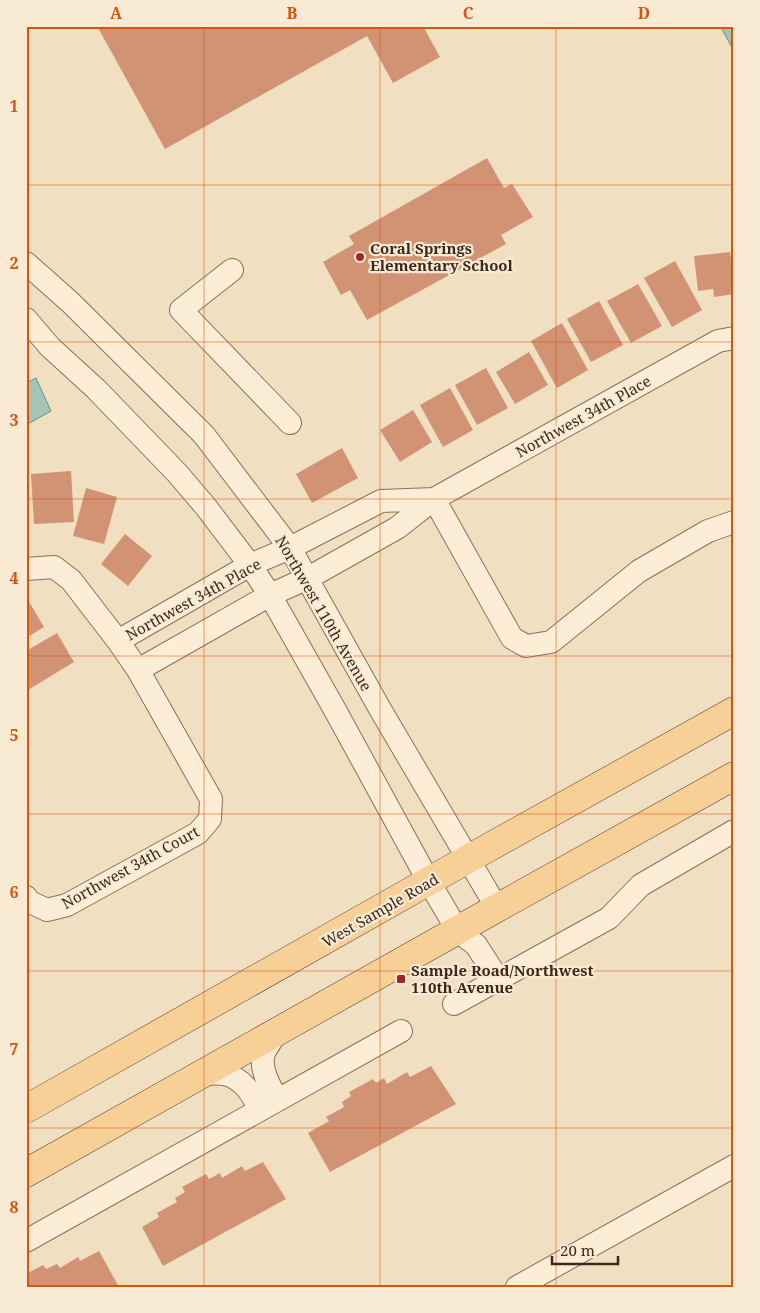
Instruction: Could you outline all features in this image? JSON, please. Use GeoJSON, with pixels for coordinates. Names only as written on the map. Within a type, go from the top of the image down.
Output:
{"type":"FeatureCollection","features":[{"type":"Feature","properties":{"kind":"main road","name":"West Sample Road"},"geometry":{"type":"LineString","coordinates":[[26,1109],[734,711]]}},
{"type":"Feature","properties":{"kind":"main road"},"geometry":{"type":"LineString","coordinates":[[26,1172],[734,776]]}},
{"type":"Feature","properties":{"kind":"street","name":"Northwest 110th Avenue"},"geometry":{"type":"LineString","coordinates":[[26,264],[70,302],[204,435],[290,548],[380,709],[497,908]]}},
{"type":"Feature","properties":{"kind":"street"},"geometry":{"type":"LineString","coordinates":[[232,270],[181,310],[290,423]]}},
{"type":"Feature","properties":{"kind":"street"},"geometry":{"type":"LineString","coordinates":[[26,319],[50,347],[96,388],[177,473],[206,507],[250,565],[270,596],[335,710],[429,882],[458,931],[476,945],[498,979]]}},
{"type":"Feature","properties":{"kind":"street","name":"Northwest 34th Place"},"geometry":{"type":"LineString","coordinates":[[138,670],[397,528],[434,499],[718,341],[734,338]]}},
{"type":"Feature","properties":{"kind":"street","name":"Northwest 34th Place"},"geometry":{"type":"LineString","coordinates":[[118,640],[250,565],[290,548],[381,501],[434,499]]}},
{"type":"Feature","properties":{"kind":"street"},"geometry":{"type":"LineString","coordinates":[[434,499],[512,638],[526,646],[551,642],[639,571],[708,531],[734,522]]}},
{"type":"Feature","properties":{"kind":"street"},"geometry":{"type":"LineString","coordinates":[[26,569],[54,567],[72,580],[118,640],[138,670]]}},
{"type":"Feature","properties":{"kind":"street","name":"Northwest 34th Court"},"geometry":{"type":"LineString","coordinates":[[26,897],[28,901],[47,910],[67,905],[198,833],[210,819],[211,799],[138,670]]}},
{"type":"Feature","properties":{"kind":"street"},"geometry":{"type":"LineString","coordinates":[[454,1004],[609,918],[641,886],[734,831]]}},
{"type":"Feature","properties":{"kind":"street"},"geometry":{"type":"LineString","coordinates":[[26,1241],[401,1031]]}},
{"type":"Feature","properties":{"kind":"street"},"geometry":{"type":"LineString","coordinates":[[269,1105],[264,1054],[277,1032]]}},
{"type":"Feature","properties":{"kind":"street"},"geometry":{"type":"LineString","coordinates":[[203,1074],[224,1074],[238,1080],[250,1092],[269,1105]]}},
{"type":"Feature","properties":{"kind":"street"},"geometry":{"type":"LineString","coordinates":[[517,1287],[734,1166]]}},
{"type":"Feature","properties":{"kind":"shaded area"},"geometry":{"type":"Polygon","coordinates":[[[720,26],[734,26],[734,51],[720,26]]]}},
{"type":"Feature","properties":{"kind":"shaded area"},"geometry":{"type":"Polygon","coordinates":[[[36,378],[51,411],[26,425],[26,383],[36,378]]]}},
{"type":"Feature","properties":{"kind":"building"},"geometry":{"type":"Polygon","coordinates":[[[97,26],[423,26],[440,57],[393,83],[367,36],[165,149],[97,26]]]}},
{"type":"Feature","properties":{"kind":"building"},"geometry":{"type":"Polygon","coordinates":[[[487,158],[504,188],[512,184],[533,217],[501,235],[506,244],[367,320],[350,290],[341,295],[323,262],[354,244],[349,236],[487,158]]]}},
{"type":"Feature","properties":{"kind":"building"},"geometry":{"type":"Polygon","coordinates":[[[730,252],[734,294],[714,297],[713,289],[698,291],[694,256],[730,252]]]}},
{"type":"Feature","properties":{"kind":"building"},"geometry":{"type":"Polygon","coordinates":[[[675,261],[702,310],[672,327],[644,278],[675,261]]]}},
{"type":"Feature","properties":{"kind":"building"},"geometry":{"type":"Polygon","coordinates":[[[638,284],[662,326],[631,343],[607,301],[638,284]]]}},
{"type":"Feature","properties":{"kind":"building"},"geometry":{"type":"Polygon","coordinates":[[[599,301],[623,345],[591,362],[567,319],[599,301]]]}},
{"type":"Feature","properties":{"kind":"building"},"geometry":{"type":"Polygon","coordinates":[[[562,323],[588,370],[557,388],[531,341],[562,323]]]}},
{"type":"Feature","properties":{"kind":"building"},"geometry":{"type":"Polygon","coordinates":[[[529,352],[548,385],[515,404],[496,372],[529,352]]]}},
{"type":"Feature","properties":{"kind":"building"},"geometry":{"type":"Polygon","coordinates":[[[486,368],[508,408],[477,425],[455,385],[486,368]]]}},
{"type":"Feature","properties":{"kind":"building"},"geometry":{"type":"Polygon","coordinates":[[[450,388],[473,430],[443,447],[420,405],[450,388]]]}},
{"type":"Feature","properties":{"kind":"building"},"geometry":{"type":"Polygon","coordinates":[[[413,410],[432,442],[400,462],[380,430],[413,410]]]}},
{"type":"Feature","properties":{"kind":"building"},"geometry":{"type":"Polygon","coordinates":[[[342,448],[358,478],[312,503],[296,474],[342,448]]]}},
{"type":"Feature","properties":{"kind":"building"},"geometry":{"type":"Polygon","coordinates":[[[71,471],[74,522],[34,524],[31,474],[71,471]]]}},
{"type":"Feature","properties":{"kind":"building"},"geometry":{"type":"Polygon","coordinates":[[[86,488],[117,497],[104,544],[73,536],[86,488]]]}},
{"type":"Feature","properties":{"kind":"building"},"geometry":{"type":"Polygon","coordinates":[[[125,534],[152,556],[128,586],[101,564],[125,534]]]}},
{"type":"Feature","properties":{"kind":"building"},"geometry":{"type":"Polygon","coordinates":[[[28,600],[44,627],[26,638],[26,601],[28,600]]]}},
{"type":"Feature","properties":{"kind":"building"},"geometry":{"type":"Polygon","coordinates":[[[57,633],[74,662],[28,690],[26,687],[26,651],[57,633]]]}},
{"type":"Feature","properties":{"kind":"building"},"geometry":{"type":"Polygon","coordinates":[[[431,1066],[456,1104],[330,1172],[308,1133],[329,1121],[326,1117],[344,1107],[342,1102],[351,1096],[349,1092],[373,1079],[376,1083],[384,1078],[387,1084],[407,1072],[410,1077],[431,1066]]]}},
{"type":"Feature","properties":{"kind":"building"},"geometry":{"type":"Polygon","coordinates":[[[263,1162],[286,1199],[163,1266],[142,1227],[159,1217],[157,1213],[177,1202],[175,1198],[185,1192],[182,1187],[206,1174],[209,1179],[220,1173],[222,1178],[242,1166],[245,1171],[263,1162]]]}},
{"type":"Feature","properties":{"kind":"building"},"geometry":{"type":"Polygon","coordinates":[[[99,1251],[119,1287],[26,1287],[26,1274],[43,1265],[46,1269],[57,1264],[60,1268],[78,1257],[80,1261],[99,1251]]]}},
{"type":"Feature","properties":{"kind":"place","name":"Coral Springs Elementary School"},"geometry":{"type":"Point","coordinates":[360,257]}},
{"type":"Feature","properties":{"kind":"place","name":"Sample Road/Northwest 110th Avenue"},"geometry":{"type":"Point","coordinates":[401,979]}}]}
